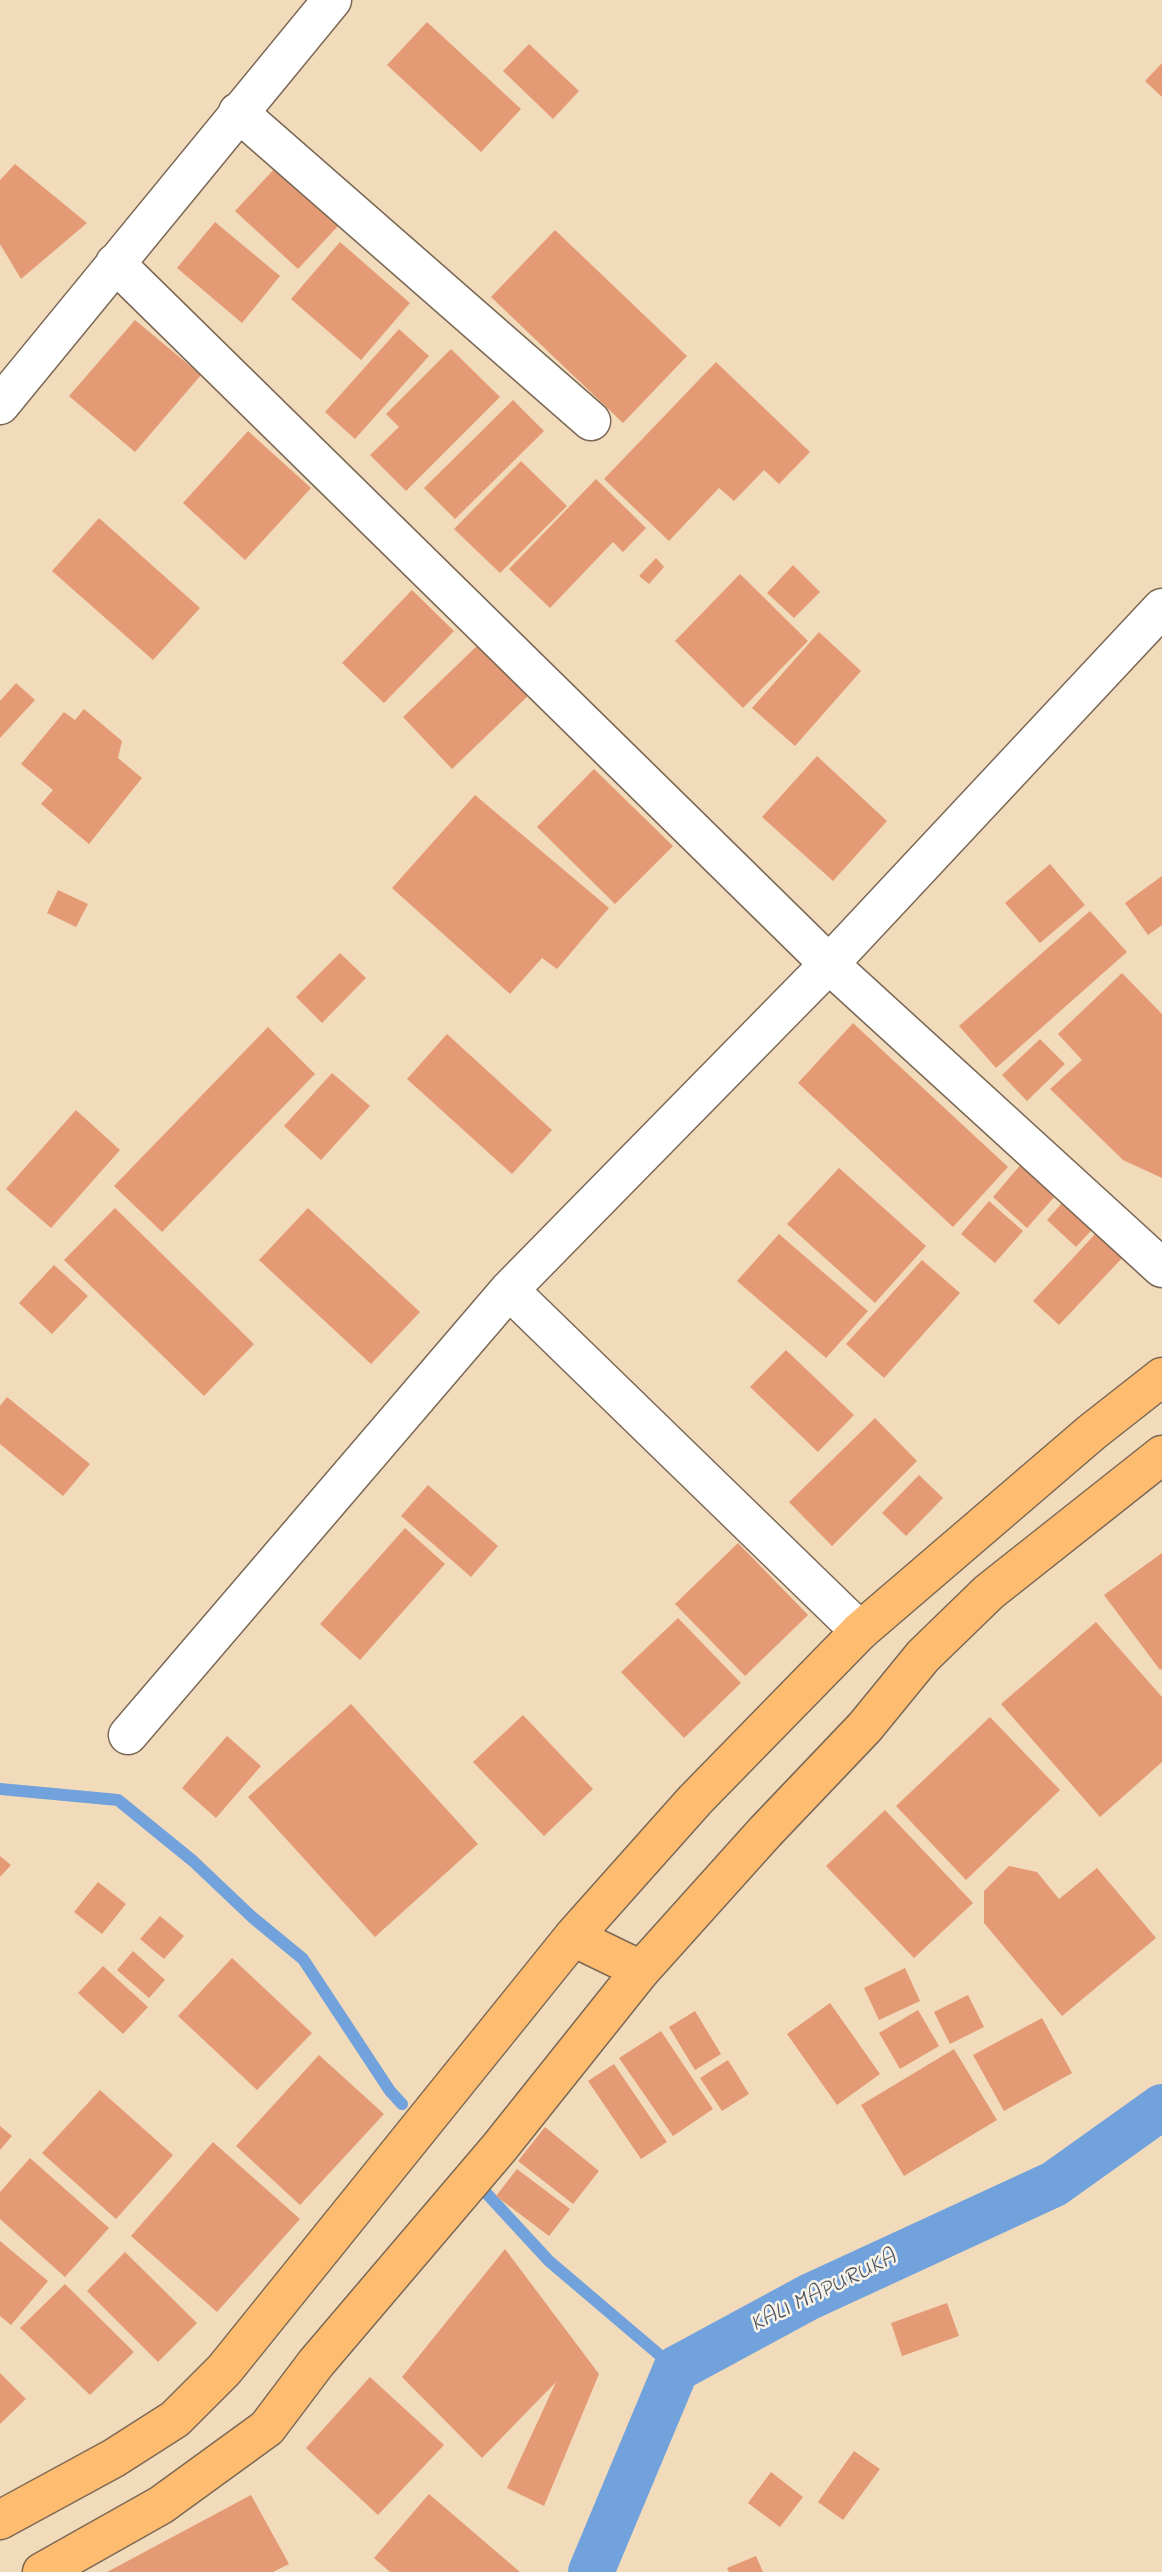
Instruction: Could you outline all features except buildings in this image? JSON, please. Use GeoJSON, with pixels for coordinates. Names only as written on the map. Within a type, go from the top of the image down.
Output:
{"type":"FeatureCollection","features":[{"type":"Feature","properties":{"kind":"highway"},"geometry":{"type":"LineString","coordinates":[[0,2520],[114,2458],[175,2419],[214,2379],[573,1937],[695,1800],[860,1631],[1016,1497],[1162,1377]]}},
{"type":"Feature","properties":{"kind":"highway"},"geometry":{"type":"LineString","coordinates":[[42,2572],[161,2505],[267,2428],[316,2363],[499,2148],[641,1970],[765,1832],[865,1727],[923,1656],[989,1592],[1162,1455]]}},
{"type":"Feature","properties":{"kind":"highway"},"geometry":{"type":"LineString","coordinates":[[1016,1497],[1067,1529]]}},
{"type":"Feature","properties":{"kind":"highway"},"geometry":{"type":"LineString","coordinates":[[573,1937],[641,1970]]}},
{"type":"Feature","properties":{"kind":"street"},"geometry":{"type":"LineString","coordinates":[[0,405],[332,0]]}},
{"type":"Feature","properties":{"kind":"street"},"geometry":{"type":"LineString","coordinates":[[238,112],[591,421]]}},
{"type":"Feature","properties":{"kind":"street"},"geometry":{"type":"LineString","coordinates":[[115,263],[829,964],[1162,1268]]}},
{"type":"Feature","properties":{"kind":"street"},"geometry":{"type":"LineString","coordinates":[[128,1735],[509,1290],[829,964],[1162,608]]}},
{"type":"Feature","properties":{"kind":"street"},"geometry":{"type":"LineString","coordinates":[[509,1290],[860,1631]]}},
{"type":"Feature","properties":{"kind":"waterway"},"geometry":{"type":"LineString","coordinates":[[0,1789],[118,1800],[193,1861],[252,1917],[303,1959],[390,2091],[402,2104]]}},
{"type":"Feature","properties":{"kind":"waterway","name":"KALI MAPURUKA"},"geometry":{"type":"LineString","coordinates":[[591,2572],[676,2369],[809,2297],[1054,2184],[1162,2107]]}},
{"type":"Feature","properties":{"kind":"waterway"},"geometry":{"type":"LineString","coordinates":[[476,2182],[549,2261],[676,2369]]}}]}
